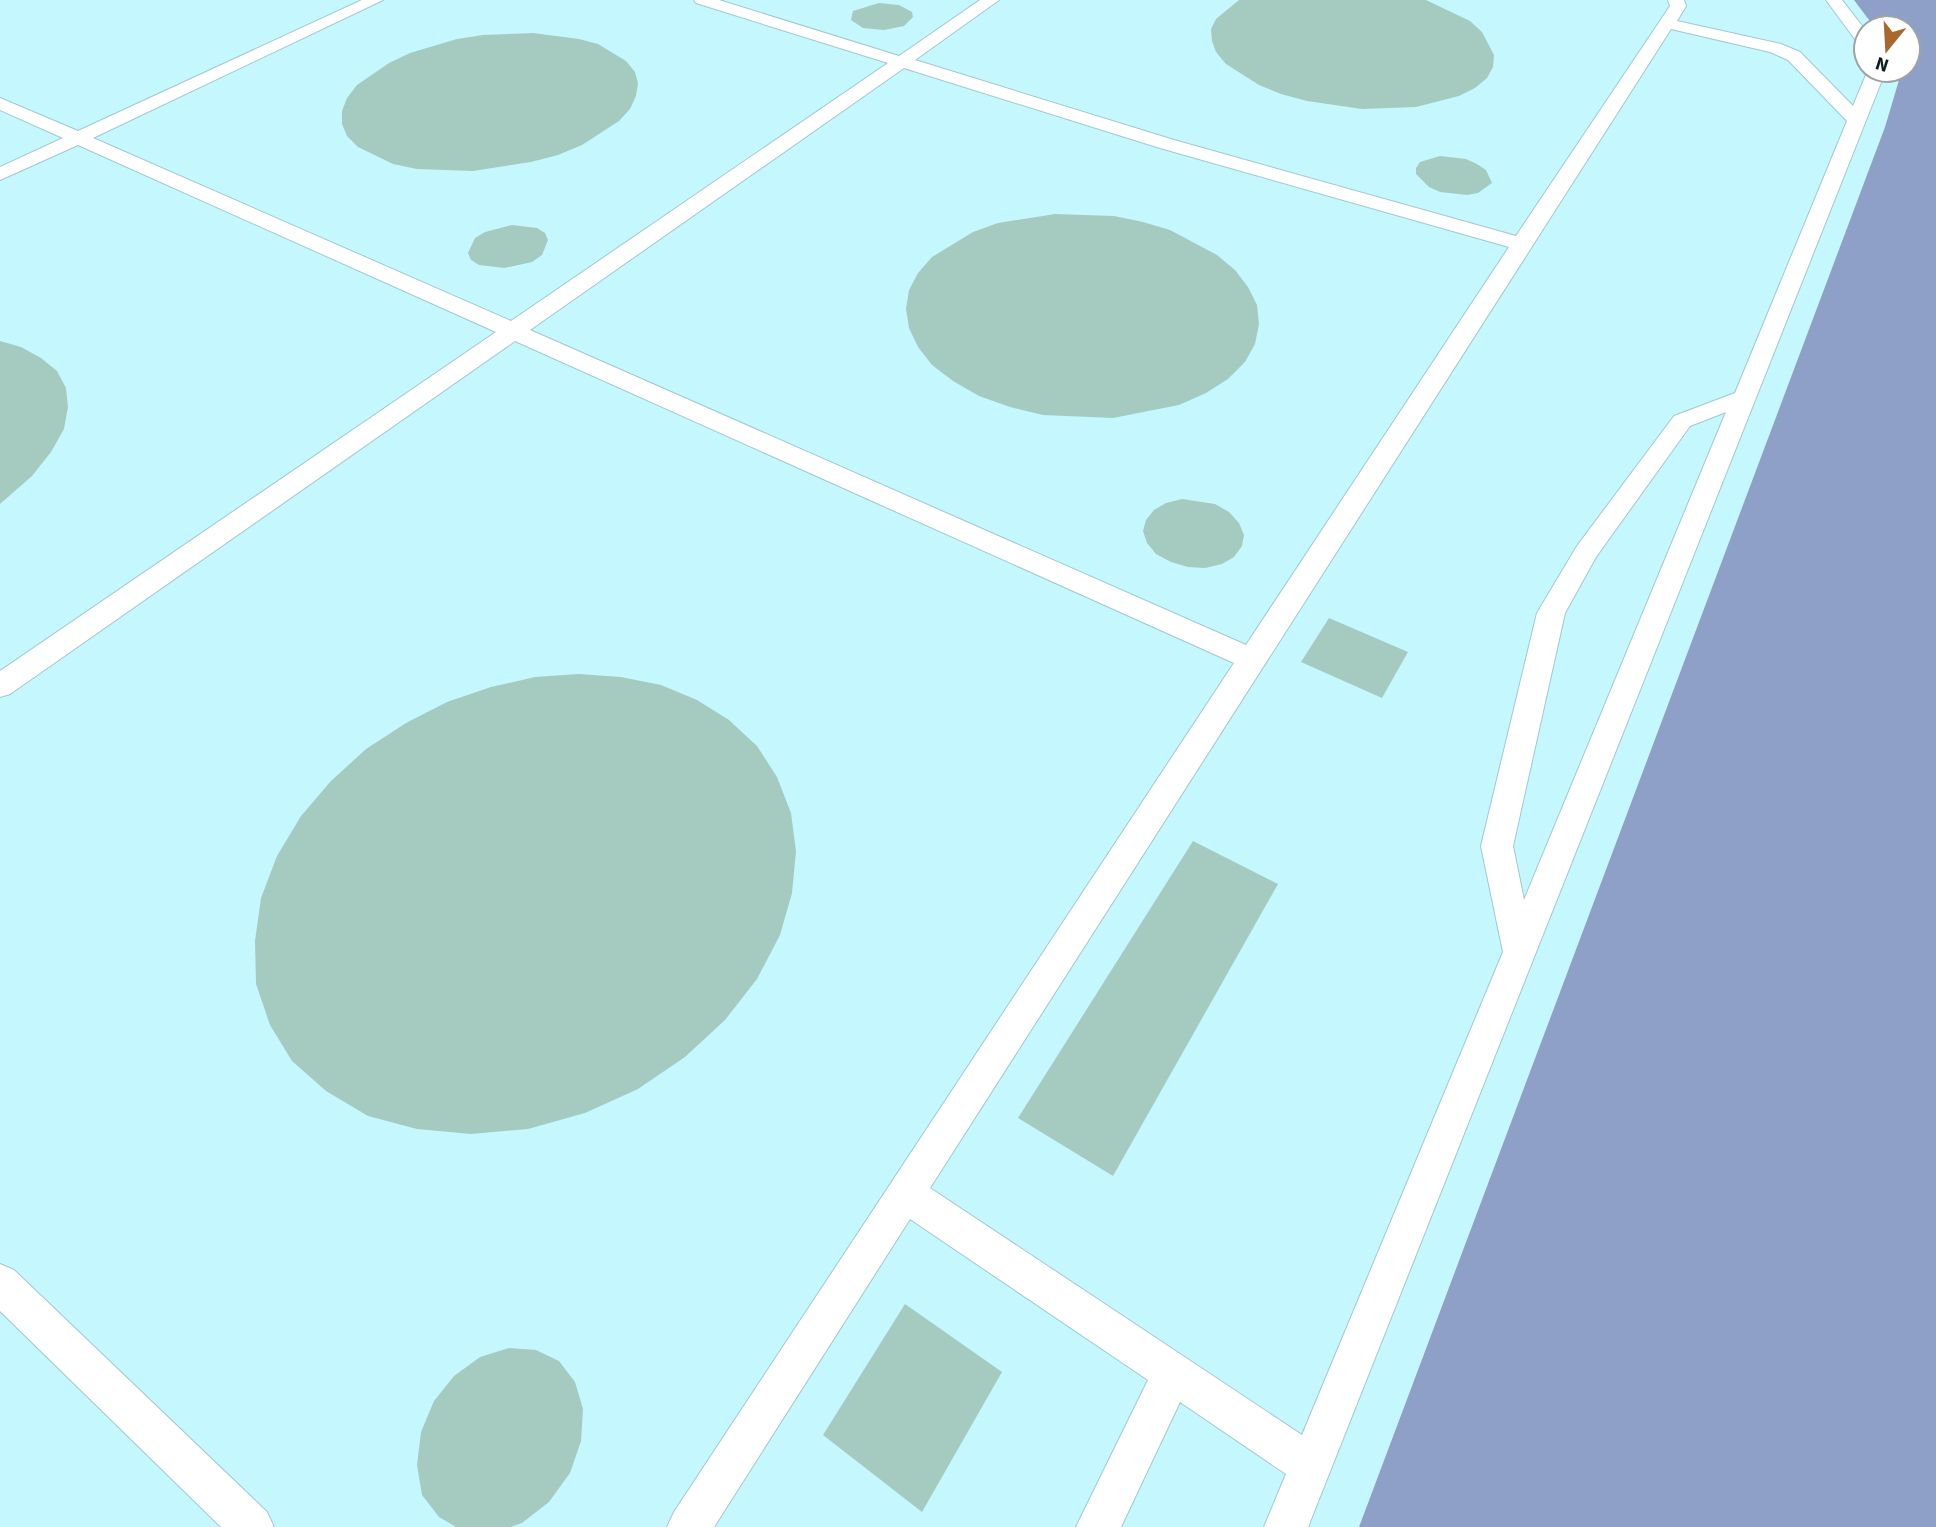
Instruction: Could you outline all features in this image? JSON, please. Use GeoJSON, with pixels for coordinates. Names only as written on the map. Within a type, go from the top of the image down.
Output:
{"type":"FeatureCollection","features":[{"type":"Feature","properties":{"kind":"lane"},"geometry":{"type":"LineString","coordinates":[[0,174],[375,0]]}},
{"type":"Feature","properties":{"kind":"lane"},"geometry":{"type":"LineString","coordinates":[[702,0],[1167,144],[1521,244]]}},
{"type":"Feature","properties":{"kind":"lane"},"geometry":{"type":"LineString","coordinates":[[0,686],[991,0]]}},
{"type":"Feature","properties":{"kind":"lane"},"geometry":{"type":"LineString","coordinates":[[689,1527],[1678,6],[1676,0]]}},
{"type":"Feature","properties":{"kind":"lane"},"geometry":{"type":"LineString","coordinates":[[1834,0],[1852,24]]}},
{"type":"Feature","properties":{"kind":"lane"},"geometry":{"type":"LineString","coordinates":[[1666,23],[1775,48],[1794,56],[1857,120]]}},
{"type":"Feature","properties":{"kind":"lane"},"geometry":{"type":"LineString","coordinates":[[1286,1527],[1871,84]]}},
{"type":"Feature","properties":{"kind":"lane"},"geometry":{"type":"LineString","coordinates":[[0,103],[1253,660]]}},
{"type":"Feature","properties":{"kind":"lane"},"geometry":{"type":"LineString","coordinates":[[1520,952],[1497,846],[1551,613],[1586,552],[1682,421],[1745,397]]}},
{"type":"Feature","properties":{"kind":"lane"},"geometry":{"type":"LineString","coordinates":[[905,1193],[1311,1466]]}},
{"type":"Feature","properties":{"kind":"lane"},"geometry":{"type":"LineString","coordinates":[[0,1284],[252,1527]]}},
{"type":"Feature","properties":{"kind":"lane"},"geometry":{"type":"LineString","coordinates":[[1098,1527],[1173,1373]]}},
{"type":"Feature","properties":{"kind":"shaded area"},"geometry":{"type":"Polygon","coordinates":[[[0,0],[1854,0],[1864,14],[1852,14],[1852,84],[1898,84],[1885,127],[1359,1527],[0,1527],[0,0]]]}},
{"type":"Feature","properties":{"kind":"shaded area"},"geometry":{"type":"Polygon","coordinates":[[[1854,0],[1936,0],[1936,1527],[1359,1527],[1885,127],[1898,84],[1922,84],[1922,14],[1864,14],[1854,0]]]}},
{"type":"Feature","properties":{"kind":"building"},"geometry":{"type":"Polygon","coordinates":[[[1239,0],[1426,0],[1470,21],[1482,32],[1494,55],[1493,67],[1487,78],[1475,88],[1459,96],[1416,107],[1362,109],[1307,101],[1281,94],[1259,85],[1226,64],[1216,52],[1212,41],[1211,29],[1216,19],[1239,0]]]}},
{"type":"Feature","properties":{"kind":"building"},"geometry":{"type":"Polygon","coordinates":[[[879,3],[899,5],[912,12],[913,17],[904,26],[884,30],[863,28],[851,20],[853,11],[879,3]]]}},
{"type":"Feature","properties":{"kind":"building"},"geometry":{"type":"Polygon","coordinates":[[[533,33],[598,44],[626,61],[635,72],[638,83],[630,109],[619,121],[582,145],[558,155],[473,171],[417,169],[393,164],[358,147],[347,136],[342,124],[342,111],[347,98],[357,85],[389,63],[410,53],[457,39],[533,33]]]}},
{"type":"Feature","properties":{"kind":"building"},"geometry":{"type":"Polygon","coordinates":[[[1440,156],[1466,159],[1477,164],[1486,170],[1492,183],[1478,193],[1467,195],[1440,192],[1429,187],[1416,174],[1416,168],[1420,162],[1440,156]]]}},
{"type":"Feature","properties":{"kind":"building"},"geometry":{"type":"Polygon","coordinates":[[[1055,214],[1114,216],[1143,222],[1170,230],[1217,255],[1235,270],[1257,305],[1259,324],[1255,344],[1245,362],[1228,379],[1179,405],[1113,418],[1043,415],[1010,407],[979,396],[932,365],[918,347],[909,328],[906,309],[909,290],[918,273],[932,257],[973,232],[998,223],[1055,214]]]}},
{"type":"Feature","properties":{"kind":"building"},"geometry":{"type":"Polygon","coordinates":[[[512,225],[537,228],[545,233],[548,240],[542,255],[532,262],[504,268],[479,265],[471,260],[468,253],[475,238],[485,232],[512,225]]]}},
{"type":"Feature","properties":{"kind":"building"},"geometry":{"type":"Polygon","coordinates":[[[0,341],[21,347],[57,371],[66,388],[68,407],[64,429],[51,452],[32,476],[0,504],[0,341]]]}},
{"type":"Feature","properties":{"kind":"building"},"geometry":{"type":"Polygon","coordinates":[[[1182,499],[1215,504],[1229,512],[1239,523],[1244,535],[1242,546],[1234,557],[1222,564],[1205,568],[1188,567],[1156,554],[1147,543],[1143,531],[1146,520],[1154,510],[1166,503],[1182,499]]]}},
{"type":"Feature","properties":{"kind":"building"},"geometry":{"type":"Polygon","coordinates":[[[1329,618],[1408,652],[1382,698],[1301,662],[1329,618]]]}},
{"type":"Feature","properties":{"kind":"building"},"geometry":{"type":"Polygon","coordinates":[[[579,674],[621,677],[661,685],[697,700],[729,720],[757,746],[777,777],[791,813],[796,851],[792,893],[780,935],[757,979],[725,1020],[685,1057],[638,1089],[585,1113],[528,1129],[471,1134],[417,1129],[368,1116],[326,1091],[292,1061],[270,1025],[256,984],[255,941],[261,898],[277,856],[301,816],[331,781],[366,749],[406,723],[447,702],[491,687],[535,677],[579,674]]]}},
{"type":"Feature","properties":{"kind":"building"},"geometry":{"type":"Polygon","coordinates":[[[1193,841],[1278,884],[1113,1176],[1018,1118],[1193,841]]]}},
{"type":"Feature","properties":{"kind":"building"},"geometry":{"type":"Polygon","coordinates":[[[905,1304],[1002,1372],[922,1512],[823,1435],[905,1304]]]}},
{"type":"Feature","properties":{"kind":"building"},"geometry":{"type":"Polygon","coordinates":[[[509,1348],[536,1350],[559,1361],[575,1382],[583,1409],[581,1441],[570,1473],[549,1502],[522,1523],[510,1527],[456,1527],[439,1517],[422,1495],[417,1465],[421,1432],[434,1401],[454,1376],[480,1357],[509,1348]]]}}]}
